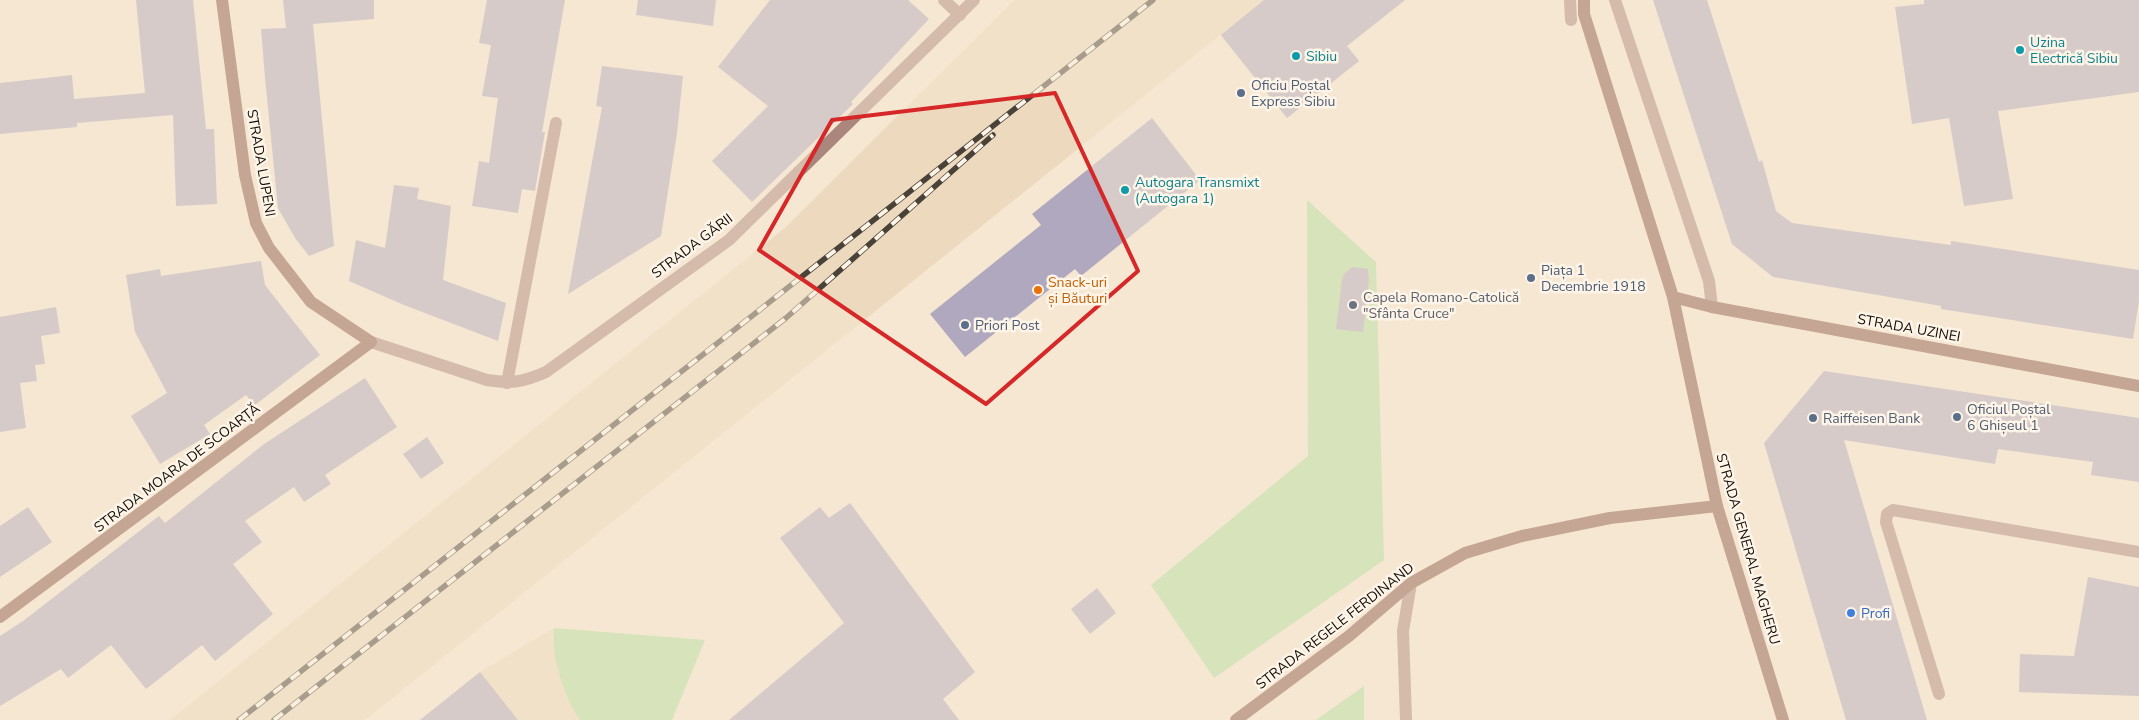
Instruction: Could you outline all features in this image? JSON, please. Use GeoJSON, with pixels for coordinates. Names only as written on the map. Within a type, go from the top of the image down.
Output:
{"type":"FeatureCollection","features":[{"type":"Feature","properties":{"kind":"street","name":"STRADA LUPENI"},"geometry":{"type":"LineString","coordinates":[[222,0],[245,175],[256,224],[273,254],[311,302],[371,342]]}},
{"type":"Feature","properties":{"kind":"street"},"geometry":{"type":"LineString","coordinates":[[944,0],[960,15]]}},
{"type":"Feature","properties":{"kind":"street","name":"STRADA GĂRII"},"geometry":{"type":"LineString","coordinates":[[371,342],[487,380],[507,383],[524,382],[546,372],[729,240],[974,0]]}},
{"type":"Feature","properties":{"kind":"street"},"geometry":{"type":"LineString","coordinates":[[1570,0],[1571,20]]}},
{"type":"Feature","properties":{"kind":"street"},"geometry":{"type":"LineString","coordinates":[[1584,0],[1584,14],[1673,297]]}},
{"type":"Feature","properties":{"kind":"street"},"geometry":{"type":"LineString","coordinates":[[1615,0],[1709,281],[1712,307]]}},
{"type":"Feature","properties":{"kind":"street"},"geometry":{"type":"LineString","coordinates":[[507,383],[556,123]]}},
{"type":"Feature","properties":{"kind":"street","name":"STRADA UZINEI"},"geometry":{"type":"LineString","coordinates":[[1673,297],[1712,307],[2139,386]]}},
{"type":"Feature","properties":{"kind":"street","name":"STRADA GENERAL MAGHERU"},"geometry":{"type":"LineString","coordinates":[[1673,297],[1717,506],[1783,720]]}},
{"type":"Feature","properties":{"kind":"street","name":"STRADA MOARA DE SCOARȚĂ"},"geometry":{"type":"LineString","coordinates":[[0,617],[371,342]]}},
{"type":"Feature","properties":{"kind":"street","name":"STRADA REGELE FERDINAND"},"geometry":{"type":"LineString","coordinates":[[1236,720],[1349,636],[1411,583],[1465,553],[1522,536],[1610,518],[1717,506]]}},
{"type":"Feature","properties":{"kind":"street"},"geometry":{"type":"LineString","coordinates":[[1939,694],[1886,522],[1887,514],[1893,510],[2139,552]]}},
{"type":"Feature","properties":{"kind":"street"},"geometry":{"type":"LineString","coordinates":[[1406,720],[1403,631],[1411,583]]}},
{"type":"Feature","properties":{"kind":"highlighted area"},"geometry":{"type":"Polygon","coordinates":[[[1055,93],[1138,271],[986,404],[759,250],[832,120],[1055,93]]]}},
{"type":"Feature","properties":{"kind":"shaded area"},"geometry":{"type":"Polygon","coordinates":[[[1014,0],[1405,0],[1347,46],[1359,61],[1287,118],[1220,35],[365,720],[170,720],[786,227],[1014,0]]]}},
{"type":"Feature","properties":{"kind":"shaded area"},"geometry":{"type":"Polygon","coordinates":[[[554,628],[552,638],[580,720],[420,720],[480,672],[554,628]]]}},
{"type":"Feature","properties":{"kind":"green space"},"geometry":{"type":"Polygon","coordinates":[[[1307,200],[1376,262],[1384,560],[1214,678],[1151,585],[1308,456],[1307,200]]]}},
{"type":"Feature","properties":{"kind":"green space"},"geometry":{"type":"Polygon","coordinates":[[[554,628],[705,640],[672,720],[580,720],[564,689],[560,676],[554,650],[554,628]]]}},
{"type":"Feature","properties":{"kind":"green space"},"geometry":{"type":"Polygon","coordinates":[[[1364,686],[1364,720],[1316,720],[1364,686]]]}},
{"type":"Feature","properties":{"kind":"building"},"geometry":{"type":"Polygon","coordinates":[[[136,0],[193,0],[206,129],[214,129],[217,204],[176,206],[173,115],[77,123],[77,127],[0,134],[0,83],[72,75],[74,99],[145,93],[136,0]]]}},
{"type":"Feature","properties":{"kind":"building"},"geometry":{"type":"Polygon","coordinates":[[[283,0],[374,0],[374,19],[313,24],[334,246],[309,256],[295,238],[278,208],[261,29],[286,28],[283,0]]]}},
{"type":"Feature","properties":{"kind":"building"},"geometry":{"type":"Polygon","coordinates":[[[487,0],[565,0],[542,132],[545,132],[535,191],[522,189],[518,213],[472,206],[479,161],[489,163],[498,98],[482,96],[491,45],[479,43],[487,0]]]}},
{"type":"Feature","properties":{"kind":"building"},"geometry":{"type":"Polygon","coordinates":[[[638,0],[716,0],[713,26],[636,15],[638,0]]]}},
{"type":"Feature","properties":{"kind":"building"},"geometry":{"type":"Polygon","coordinates":[[[770,0],[908,0],[929,19],[851,102],[853,104],[752,202],[712,161],[768,106],[718,67],[770,0]]]}},
{"type":"Feature","properties":{"kind":"building","name":"Sibiu"},"geometry":{"type":"Polygon","coordinates":[[[1264,0],[1405,0],[1347,46],[1359,61],[1287,118],[1221,35],[1264,0]]]}},
{"type":"Feature","properties":{"kind":"building"},"geometry":{"type":"Polygon","coordinates":[[[1653,0],[1707,0],[1759,162],[1762,160],[1776,211],[1792,223],[1951,245],[1951,241],[2139,270],[2139,301],[2133,339],[1941,309],[1941,306],[1773,277],[1732,244],[1653,0]]]}},
{"type":"Feature","properties":{"kind":"building","name":"Uzina Electrică Sibiu"},"geometry":{"type":"Polygon","coordinates":[[[1924,0],[2139,0],[2139,92],[1998,111],[2013,199],[1964,206],[1949,118],[1912,124],[1895,7],[1924,4],[1924,0]]]}},
{"type":"Feature","properties":{"kind":"building"},"geometry":{"type":"Polygon","coordinates":[[[602,66],[683,76],[677,133],[661,236],[568,294],[602,107],[596,106],[602,66]]]}},
{"type":"Feature","properties":{"kind":"building","name":"Autogara Transmixt (Autogara 1)"},"geometry":{"type":"Polygon","coordinates":[[[1152,118],[1200,180],[1081,276],[1075,269],[965,357],[930,314],[1041,225],[1032,214],[1152,118]]]}},
{"type":"Feature","properties":{"kind":"building"},"geometry":{"type":"Polygon","coordinates":[[[394,185],[419,188],[417,199],[451,206],[443,280],[506,303],[498,341],[404,305],[349,281],[356,240],[385,248],[394,185]]]}},
{"type":"Feature","properties":{"kind":"building"},"geometry":{"type":"Polygon","coordinates":[[[261,261],[265,285],[320,355],[255,405],[246,395],[204,425],[210,434],[160,464],[131,416],[167,393],[135,332],[126,275],[160,269],[161,276],[261,261]]]}},
{"type":"Feature","properties":{"kind":"building","name":"Capela Romano-Catolică \"Sfânta Cruce\""},"geometry":{"type":"Polygon","coordinates":[[[1352,267],[1368,269],[1369,280],[1363,332],[1336,329],[1342,280],[1344,274],[1352,267]]]}},
{"type":"Feature","properties":{"kind":"building"},"geometry":{"type":"Polygon","coordinates":[[[56,307],[60,333],[41,336],[45,364],[35,365],[37,381],[20,383],[26,428],[0,432],[0,317],[56,307]]]}},
{"type":"Feature","properties":{"kind":"building"},"geometry":{"type":"Polygon","coordinates":[[[1824,371],[2139,418],[2139,482],[2091,475],[2093,462],[1998,449],[1995,464],[1844,440],[1927,720],[1846,720],[1764,443],[1824,371]]]}},
{"type":"Feature","properties":{"kind":"building"},"geometry":{"type":"Polygon","coordinates":[[[365,378],[397,427],[325,475],[331,484],[304,502],[294,487],[245,521],[262,542],[233,564],[273,614],[215,661],[202,645],[146,689],[111,645],[68,678],[61,669],[0,706],[0,636],[23,621],[159,516],[165,523],[264,444],[365,378]]]}},
{"type":"Feature","properties":{"kind":"building"},"geometry":{"type":"Polygon","coordinates":[[[427,437],[444,463],[421,479],[403,454],[427,437]]]}},
{"type":"Feature","properties":{"kind":"building"},"geometry":{"type":"Polygon","coordinates":[[[850,503],[975,672],[943,699],[959,720],[729,720],[844,623],[780,538],[820,507],[829,518],[850,503]]]}},
{"type":"Feature","properties":{"kind":"building"},"geometry":{"type":"Polygon","coordinates":[[[28,507],[52,542],[0,577],[0,526],[28,507]]]}},
{"type":"Feature","properties":{"kind":"building"},"geometry":{"type":"Polygon","coordinates":[[[2088,577],[2139,587],[2139,696],[2019,692],[2020,654],[2074,656],[2088,577]]]}},
{"type":"Feature","properties":{"kind":"building"},"geometry":{"type":"Polygon","coordinates":[[[1097,588],[1116,613],[1090,634],[1071,609],[1097,588]]]}},
{"type":"Feature","properties":{"kind":"building"},"geometry":{"type":"Polygon","coordinates":[[[480,672],[518,720],[420,720],[480,672]]]}},
{"type":"Feature","properties":{"kind":"railway"},"geometry":{"type":"LineString","coordinates":[[239,720],[1153,0]]}},
{"type":"Feature","properties":{"kind":"railway"},"geometry":{"type":"LineString","coordinates":[[274,720],[786,318],[993,135]]}},
{"type":"Feature","properties":{"kind":"place","name":"Uzina Electrică Sibiu"},"geometry":{"type":"Point","coordinates":[2020,50]}},
{"type":"Feature","properties":{"kind":"place","name":"Sibiu"},"geometry":{"type":"Point","coordinates":[1296,56]}},
{"type":"Feature","properties":{"kind":"place","name":"Oficiu Poștal Express Sibiu"},"geometry":{"type":"Point","coordinates":[1241,93]}},
{"type":"Feature","properties":{"kind":"place","name":"Autogara Transmixt (Autogara 1)"},"geometry":{"type":"Point","coordinates":[1125,190]}},
{"type":"Feature","properties":{"kind":"place","name":"Piața 1 Decembrie 1918"},"geometry":{"type":"Point","coordinates":[1531,278]}},
{"type":"Feature","properties":{"kind":"place","name":"Snack-uri și Băuturi"},"geometry":{"type":"Point","coordinates":[1038,290]}},
{"type":"Feature","properties":{"kind":"place","name":"Capela Romano-Catolică \"Sfânta Cruce\""},"geometry":{"type":"Point","coordinates":[1353,305]}},
{"type":"Feature","properties":{"kind":"place","name":"Priori Post"},"geometry":{"type":"Point","coordinates":[965,325]}},
{"type":"Feature","properties":{"kind":"place","name":"Oficiul Poștal 6 Ghișeul 1"},"geometry":{"type":"Point","coordinates":[1957,417]}},
{"type":"Feature","properties":{"kind":"place","name":"Raiffeisen Bank"},"geometry":{"type":"Point","coordinates":[1813,418]}},
{"type":"Feature","properties":{"kind":"place","name":"Profi"},"geometry":{"type":"Point","coordinates":[1851,613]}}]}
